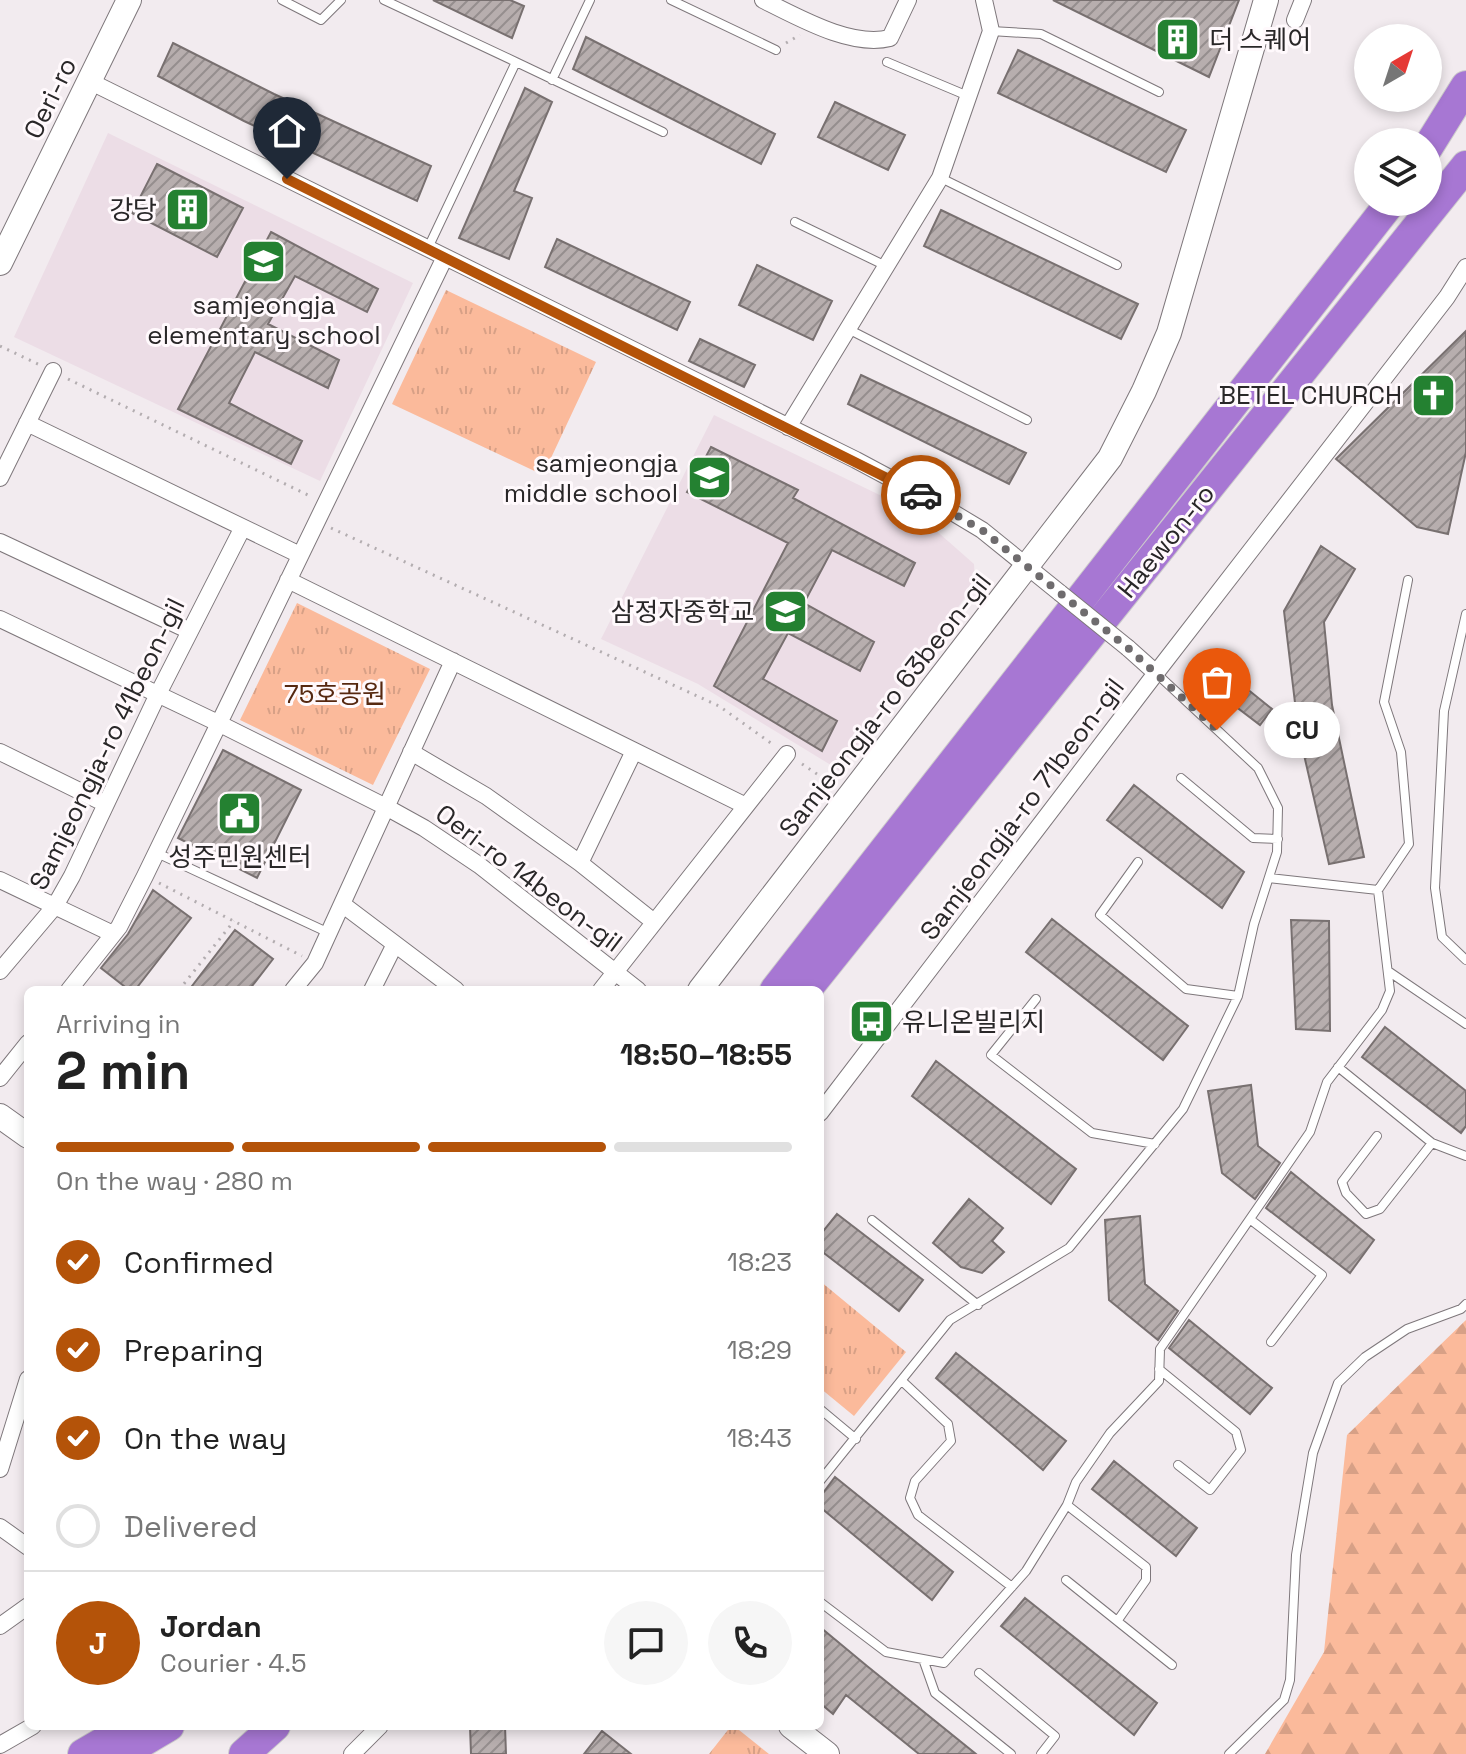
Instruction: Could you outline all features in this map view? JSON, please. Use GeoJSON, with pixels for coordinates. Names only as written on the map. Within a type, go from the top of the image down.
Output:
{"type":"FeatureCollection","features":[{"type":"Feature","properties":{"kind":"highway"},"geometry":{"type":"LineString","coordinates":[[1440,128],[1466,86]]}},
{"type":"Feature","properties":{"kind":"highway"},"geometry":{"type":"LineString","coordinates":[[1442,139],[1466,109]]}},
{"type":"Feature","properties":{"kind":"highway","name":"Haewon-ro"},"geometry":{"type":"LineString","coordinates":[[1442,196],[1466,166]]}},
{"type":"Feature","properties":{"kind":"highway"},"geometry":{"type":"LineString","coordinates":[[1442,201],[1466,182]]}},
{"type":"Feature","properties":{"kind":"highway","name":"Haewon-ro"},"geometry":{"type":"LineString","coordinates":[[778,986],[1380,216]]}},
{"type":"Feature","properties":{"kind":"highway","name":"Haewon-ro"},"geometry":{"type":"LineString","coordinates":[[809,986],[1426,216]]}},
{"type":"Feature","properties":{"kind":"highway"},"geometry":{"type":"LineString","coordinates":[[824,995],[872,908]]}},
{"type":"Feature","properties":{"kind":"highway"},"geometry":{"type":"LineString","coordinates":[[83,1754],[124,1730]]}},
{"type":"Feature","properties":{"kind":"highway"},"geometry":{"type":"LineString","coordinates":[[122,1754],[162,1730]]}},
{"type":"Feature","properties":{"kind":"highway"},"geometry":{"type":"LineString","coordinates":[[244,1754],[271,1730]]}},
{"type":"Feature","properties":{"kind":"street","name":"Oeri-ro"},"geometry":{"type":"LineString","coordinates":[[0,263],[129,0]]}},
{"type":"Feature","properties":{"kind":"street"},"geometry":{"type":"LineString","coordinates":[[763,0],[818,27],[873,42],[890,38],[908,0]]}},
{"type":"Feature","properties":{"kind":"street"},"geometry":{"type":"LineString","coordinates":[[788,427],[940,178],[991,31],[984,0]]}},
{"type":"Feature","properties":{"kind":"street","name":"Samjeongja-ro 63beon-gil"},"geometry":{"type":"LineString","coordinates":[[703,986],[1110,458],[1169,333],[1266,0]]}},
{"type":"Feature","properties":{"kind":"street"},"geometry":{"type":"LineString","coordinates":[[1295,20],[1303,0]]}},
{"type":"Feature","properties":{"kind":"street"},"geometry":{"type":"LineString","coordinates":[[89,81],[942,506],[982,530],[1156,673]]}},
{"type":"Feature","properties":{"kind":"street"},"geometry":{"type":"LineString","coordinates":[[72,986],[113,934],[145,876],[445,257]]}},
{"type":"Feature","properties":{"kind":"street","name":"Samjeongja-ro 71beon-gil"},"geometry":{"type":"LineString","coordinates":[[824,1108],[1438,310],[1466,267]]}},
{"type":"Feature","properties":{"kind":"street"},"geometry":{"type":"LineString","coordinates":[[0,478],[53,371]]}},
{"type":"Feature","properties":{"kind":"street"},"geometry":{"type":"LineString","coordinates":[[27,423],[300,555]]}},
{"type":"Feature","properties":{"kind":"street","name":"Samjeongja-ro 41beon-gil"},"geometry":{"type":"LineString","coordinates":[[0,971],[55,906],[242,529]]}},
{"type":"Feature","properties":{"kind":"street"},"geometry":{"type":"LineString","coordinates":[[0,542],[190,631]]}},
{"type":"Feature","properties":{"kind":"street"},"geometry":{"type":"LineString","coordinates":[[288,580],[746,806]]}},
{"type":"Feature","properties":{"kind":"street","name":"Oeri-ro 14beon-gil"},"geometry":{"type":"LineString","coordinates":[[0,619],[386,807],[479,865],[633,986]]}},
{"type":"Feature","properties":{"kind":"street"},"geometry":{"type":"LineString","coordinates":[[296,986],[315,963],[453,661]]}},
{"type":"Feature","properties":{"kind":"street"},"geometry":{"type":"LineString","coordinates":[[580,863],[634,751]]}},
{"type":"Feature","properties":{"kind":"street"},"geometry":{"type":"LineString","coordinates":[[0,752],[106,804]]}},
{"type":"Feature","properties":{"kind":"street"},"geometry":{"type":"LineString","coordinates":[[411,752],[486,796],[580,863],[654,922]]}},
{"type":"Feature","properties":{"kind":"street"},"geometry":{"type":"LineString","coordinates":[[604,986],[787,754]]}},
{"type":"Feature","properties":{"kind":"street"},"geometry":{"type":"LineString","coordinates":[[0,880],[113,934]]}},
{"type":"Feature","properties":{"kind":"street"},"geometry":{"type":"LineString","coordinates":[[342,904],[451,986]]}},
{"type":"Feature","properties":{"kind":"street"},"geometry":{"type":"LineString","coordinates":[[374,986],[395,944]]}},
{"type":"Feature","properties":{"kind":"street"},"geometry":{"type":"LineString","coordinates":[[0,1078],[24,1048]]}},
{"type":"Feature","properties":{"kind":"street"},"geometry":{"type":"LineString","coordinates":[[0,1116],[24,1133]]}},
{"type":"Feature","properties":{"kind":"street"},"geometry":{"type":"LineString","coordinates":[[0,1469],[24,1402]]}},
{"type":"Feature","properties":{"kind":"street"},"geometry":{"type":"LineString","coordinates":[[0,1527],[24,1544]]}},
{"type":"Feature","properties":{"kind":"street"},"geometry":{"type":"LineString","coordinates":[[0,1626],[24,1609]]}},
{"type":"Feature","properties":{"kind":"street"},"geometry":{"type":"LineString","coordinates":[[0,1745],[26,1730]]}},
{"type":"Feature","properties":{"kind":"street"},"geometry":{"type":"LineString","coordinates":[[352,1754],[376,1730]]}},
{"type":"Feature","properties":{"kind":"street"},"geometry":{"type":"LineString","coordinates":[[796,1730],[827,1754]]}},
{"type":"Feature","properties":{"kind":"lane"},"geometry":{"type":"LineString","coordinates":[[282,0],[321,20],[341,0]]}},
{"type":"Feature","properties":{"kind":"lane"},"geometry":{"type":"LineString","coordinates":[[386,0],[663,132]]}},
{"type":"Feature","properties":{"kind":"lane"},"geometry":{"type":"LineString","coordinates":[[552,80],[590,0]]}},
{"type":"Feature","properties":{"kind":"lane"},"geometry":{"type":"LineString","coordinates":[[671,0],[776,50]]}},
{"type":"Feature","properties":{"kind":"lane"},"geometry":{"type":"LineString","coordinates":[[991,31],[1041,34],[1159,92]]}},
{"type":"Feature","properties":{"kind":"lane"},"geometry":{"type":"LineString","coordinates":[[428,249],[516,62]]}},
{"type":"Feature","properties":{"kind":"lane"},"geometry":{"type":"LineString","coordinates":[[887,62],[968,96]]}},
{"type":"Feature","properties":{"kind":"lane"},"geometry":{"type":"LineString","coordinates":[[940,178],[1117,265]]}},
{"type":"Feature","properties":{"kind":"lane"},"geometry":{"type":"LineString","coordinates":[[795,222],[886,266]]}},
{"type":"Feature","properties":{"kind":"lane"},"geometry":{"type":"LineString","coordinates":[[848,329],[1027,420]]}},
{"type":"Feature","properties":{"kind":"lane"},"geometry":{"type":"LineString","coordinates":[[824,1605],[886,1652],[944,1663],[1026,1571],[1067,1505],[1076,1482],[1110,1433],[1159,1381],[1160,1349],[1310,1132],[1327,1082],[1382,1010],[1390,991],[1378,890],[1409,844],[1401,752],[1384,702],[1408,580]]}},
{"type":"Feature","properties":{"kind":"lane"},"geometry":{"type":"LineString","coordinates":[[1466,614],[1444,711],[1435,888],[1442,937],[1466,960]]}},
{"type":"Feature","properties":{"kind":"lane"},"geometry":{"type":"LineString","coordinates":[[824,1476],[950,1320],[1069,1248],[1183,1109],[1238,996],[1254,924],[1277,852],[1278,808],[1258,768],[1156,673]]}},
{"type":"Feature","properties":{"kind":"lane"},"geometry":{"type":"LineString","coordinates":[[1181,778],[1253,838],[1278,839]]}},
{"type":"Feature","properties":{"kind":"lane"},"geometry":{"type":"LineString","coordinates":[[156,853],[329,933]]}},
{"type":"Feature","properties":{"kind":"lane"},"geometry":{"type":"LineString","coordinates":[[1138,862],[1100,915],[1186,989],[1238,996]]}},
{"type":"Feature","properties":{"kind":"lane"},"geometry":{"type":"LineString","coordinates":[[1269,878],[1378,890]]}},
{"type":"Feature","properties":{"kind":"lane"},"geometry":{"type":"LineString","coordinates":[[1388,971],[1466,1024]]}},
{"type":"Feature","properties":{"kind":"lane"},"geometry":{"type":"LineString","coordinates":[[1036,999],[991,1055],[1092,1133],[1155,1144]]}},
{"type":"Feature","properties":{"kind":"lane"},"geometry":{"type":"LineString","coordinates":[[1338,1067],[1432,1143],[1466,1156]]}},
{"type":"Feature","properties":{"kind":"lane"},"geometry":{"type":"LineString","coordinates":[[1377,1136],[1342,1182],[1346,1193],[1366,1214],[1380,1209],[1432,1143]]}},
{"type":"Feature","properties":{"kind":"lane"},"geometry":{"type":"LineString","coordinates":[[872,1220],[978,1305]]}},
{"type":"Feature","properties":{"kind":"lane"},"geometry":{"type":"LineString","coordinates":[[1251,1220],[1322,1275],[1271,1342]]}},
{"type":"Feature","properties":{"kind":"lane"},"geometry":{"type":"LineString","coordinates":[[1229,1754],[1284,1700],[1290,1680],[1296,1555],[1313,1453],[1338,1383],[1365,1357],[1407,1329],[1461,1309],[1466,1304]]}},
{"type":"Feature","properties":{"kind":"lane"},"geometry":{"type":"LineString","coordinates":[[1159,1369],[1236,1432],[1241,1450],[1210,1490],[1178,1465]]}},
{"type":"Feature","properties":{"kind":"lane"},"geometry":{"type":"LineString","coordinates":[[902,1381],[948,1424],[951,1441],[915,1481],[910,1498],[918,1515],[1012,1587]]}},
{"type":"Feature","properties":{"kind":"lane"},"geometry":{"type":"LineString","coordinates":[[824,1412],[856,1439]]}},
{"type":"Feature","properties":{"kind":"lane"},"geometry":{"type":"LineString","coordinates":[[1067,1505],[1146,1567],[1146,1580],[1118,1620]]}},
{"type":"Feature","properties":{"kind":"lane"},"geometry":{"type":"LineString","coordinates":[[1066,1580],[1172,1665]]}},
{"type":"Feature","properties":{"kind":"lane"},"geometry":{"type":"LineString","coordinates":[[923,1659],[935,1693],[1011,1754]]}},
{"type":"Feature","properties":{"kind":"lane"},"geometry":{"type":"LineString","coordinates":[[979,1673],[1055,1736],[1041,1754]]}},
{"type":"Feature","properties":{"kind":"path"},"geometry":{"type":"LineString","coordinates":[[776,50],[818,27]]}},
{"type":"Feature","properties":{"kind":"path"},"geometry":{"type":"LineString","coordinates":[[0,346],[326,503]]}},
{"type":"Feature","properties":{"kind":"path"},"geometry":{"type":"LineString","coordinates":[[316,522],[719,706]]}},
{"type":"Feature","properties":{"kind":"path"},"geometry":{"type":"LineString","coordinates":[[145,876],[315,963]]}},
{"type":"Feature","properties":{"kind":"path"},"geometry":{"type":"LineString","coordinates":[[182,986],[234,921]]}},
{"type":"Feature","properties":{"kind":"shaded area"},"geometry":{"type":"Polygon","coordinates":[[[108,133],[413,283],[320,481],[14,337],[108,133]]]}},
{"type":"Feature","properties":{"kind":"shaded area","name":"삼정자중학교"},"geometry":{"type":"Polygon","coordinates":[[[714,415],[915,512],[974,564],[975,584],[839,770],[698,684],[601,639],[714,415]]]}},
{"type":"Feature","properties":{"kind":"green space"},"geometry":{"type":"Polygon","coordinates":[[[446,290],[596,362],[543,475],[392,404],[446,290]]]}},
{"type":"Feature","properties":{"kind":"green space","name":"75호공원"},"geometry":{"type":"Polygon","coordinates":[[[297,603],[430,669],[373,785],[240,720],[297,603]]]}},
{"type":"Feature","properties":{"kind":"green space"},"geometry":{"type":"Polygon","coordinates":[[[824,1284],[906,1352],[854,1416],[824,1391],[824,1284]]]}},
{"type":"Feature","properties":{"kind":"green space"},"geometry":{"type":"Polygon","coordinates":[[[1466,1320],[1466,1754],[1265,1754],[1324,1652],[1347,1435],[1466,1320]]]}},
{"type":"Feature","properties":{"kind":"green space"},"geometry":{"type":"Polygon","coordinates":[[[728,1730],[739,1730],[769,1754],[709,1754],[728,1730]]]}},
{"type":"Feature","properties":{"kind":"building"},"geometry":{"type":"Polygon","coordinates":[[[433,0],[510,0],[524,6],[512,38],[433,0]]]}},
{"type":"Feature","properties":{"kind":"building","name":"더 스퀘어"},"geometry":{"type":"Polygon","coordinates":[[[1053,0],[1239,0],[1209,77],[1053,0]]]}},
{"type":"Feature","properties":{"kind":"building"},"geometry":{"type":"Polygon","coordinates":[[[586,37],[775,134],[761,164],[573,69],[586,37]]]}},
{"type":"Feature","properties":{"kind":"building"},"geometry":{"type":"Polygon","coordinates":[[[173,43],[274,94],[431,166],[417,201],[244,121],[158,76],[173,43]]]}},
{"type":"Feature","properties":{"kind":"building"},"geometry":{"type":"Polygon","coordinates":[[[1018,50],[1186,130],[1166,172],[998,93],[1018,50]]]}},
{"type":"Feature","properties":{"kind":"building"},"geometry":{"type":"Polygon","coordinates":[[[525,88],[552,102],[514,191],[532,198],[509,259],[459,238],[525,88]]]}},
{"type":"Feature","properties":{"kind":"building"},"geometry":{"type":"Polygon","coordinates":[[[835,102],[905,135],[888,170],[818,137],[835,102]]]}},
{"type":"Feature","properties":{"kind":"building","name":"강당"},"geometry":{"type":"Polygon","coordinates":[[[157,164],[243,208],[217,257],[132,213],[157,164]]]}},
{"type":"Feature","properties":{"kind":"building"},"geometry":{"type":"Polygon","coordinates":[[[941,210],[1138,304],[1121,339],[924,246],[941,210]]]}},
{"type":"Feature","properties":{"kind":"building"},"geometry":{"type":"Polygon","coordinates":[[[271,232],[378,289],[367,312],[295,276],[268,324],[339,360],[328,388],[255,352],[229,403],[302,441],[291,464],[178,409],[271,232]]]}},
{"type":"Feature","properties":{"kind":"building"},"geometry":{"type":"Polygon","coordinates":[[[557,239],[690,302],[677,330],[545,267],[557,239]]]}},
{"type":"Feature","properties":{"kind":"building"},"geometry":{"type":"Polygon","coordinates":[[[757,265],[832,301],[813,340],[739,305],[757,265]]]}},
{"type":"Feature","properties":{"kind":"building","name":"BETEL CHURCH"},"geometry":{"type":"Polygon","coordinates":[[[1466,331],[1466,452],[1448,534],[1417,527],[1336,459],[1466,331]]]}},
{"type":"Feature","properties":{"kind":"building"},"geometry":{"type":"Polygon","coordinates":[[[700,339],[755,365],[744,387],[689,361],[700,339]]]}},
{"type":"Feature","properties":{"kind":"building"},"geometry":{"type":"Polygon","coordinates":[[[861,375],[1026,453],[1009,484],[848,404],[861,375]]]}},
{"type":"Feature","properties":{"kind":"building","name":"삼정자중학교"},"geometry":{"type":"Polygon","coordinates":[[[711,447],[798,490],[793,498],[915,563],[904,586],[832,550],[804,603],[874,642],[860,671],[788,633],[763,679],[837,721],[822,751],[714,686],[788,543],[687,492],[711,447]]]}},
{"type":"Feature","properties":{"kind":"building"},"geometry":{"type":"Polygon","coordinates":[[[1321,546],[1355,569],[1324,622],[1332,705],[1364,857],[1329,864],[1294,711],[1284,611],[1321,546]]]}},
{"type":"Feature","properties":{"kind":"building"},"geometry":{"type":"Polygon","coordinates":[[[1236,680],[1272,709],[1260,725],[1222,696],[1236,680]]]}},
{"type":"Feature","properties":{"kind":"building","name":"성주민원센터"},"geometry":{"type":"Polygon","coordinates":[[[223,750],[301,790],[257,878],[178,838],[223,750]]]}},
{"type":"Feature","properties":{"kind":"building"},"geometry":{"type":"Polygon","coordinates":[[[1134,785],[1244,872],[1222,908],[1107,820],[1134,785]]]}},
{"type":"Feature","properties":{"kind":"building"},"geometry":{"type":"Polygon","coordinates":[[[153,890],[191,918],[138,986],[124,986],[101,968],[128,934],[153,890]]]}},
{"type":"Feature","properties":{"kind":"building"},"geometry":{"type":"Polygon","coordinates":[[[1052,919],[1188,1026],[1163,1060],[1026,952],[1052,919]]]}},
{"type":"Feature","properties":{"kind":"building"},"geometry":{"type":"Polygon","coordinates":[[[1291,920],[1329,921],[1330,1031],[1296,1029],[1291,920]]]}},
{"type":"Feature","properties":{"kind":"building"},"geometry":{"type":"Polygon","coordinates":[[[235,930],[273,959],[252,986],[192,986],[235,930]]]}},
{"type":"Feature","properties":{"kind":"building"},"geometry":{"type":"Polygon","coordinates":[[[1385,1027],[1466,1091],[1466,1126],[1461,1133],[1362,1057],[1385,1027]]]}},
{"type":"Feature","properties":{"kind":"building"},"geometry":{"type":"Polygon","coordinates":[[[936,1061],[1076,1169],[1051,1204],[912,1096],[936,1061]]]}},
{"type":"Feature","properties":{"kind":"building"},"geometry":{"type":"Polygon","coordinates":[[[1251,1085],[1258,1146],[1280,1163],[1255,1199],[1222,1173],[1208,1091],[1251,1085]]]}},
{"type":"Feature","properties":{"kind":"building"},"geometry":{"type":"Polygon","coordinates":[[[1291,1172],[1374,1240],[1350,1273],[1266,1208],[1291,1172]]]}},
{"type":"Feature","properties":{"kind":"building"},"geometry":{"type":"Polygon","coordinates":[[[969,1199],[1003,1228],[992,1241],[1004,1252],[982,1273],[961,1267],[933,1243],[969,1199]]]}},
{"type":"Feature","properties":{"kind":"building"},"geometry":{"type":"Polygon","coordinates":[[[837,1214],[923,1280],[899,1311],[824,1253],[824,1230],[837,1214]]]}},
{"type":"Feature","properties":{"kind":"building"},"geometry":{"type":"Polygon","coordinates":[[[1140,1216],[1145,1284],[1178,1311],[1158,1340],[1109,1300],[1105,1220],[1140,1216]]]}},
{"type":"Feature","properties":{"kind":"building"},"geometry":{"type":"Polygon","coordinates":[[[1189,1320],[1272,1388],[1250,1414],[1169,1348],[1189,1320]]]}},
{"type":"Feature","properties":{"kind":"building"},"geometry":{"type":"Polygon","coordinates":[[[956,1353],[1066,1441],[1043,1470],[936,1378],[956,1353]]]}},
{"type":"Feature","properties":{"kind":"building"},"geometry":{"type":"Polygon","coordinates":[[[1114,1461],[1197,1528],[1176,1556],[1092,1489],[1114,1461]]]}},
{"type":"Feature","properties":{"kind":"building"},"geometry":{"type":"Polygon","coordinates":[[[835,1477],[953,1572],[932,1600],[824,1510],[824,1492],[835,1477]]]}},
{"type":"Feature","properties":{"kind":"building"},"geometry":{"type":"Polygon","coordinates":[[[1025,1598],[1157,1703],[1134,1735],[1001,1626],[1025,1598]]]}},
{"type":"Feature","properties":{"kind":"building"},"geometry":{"type":"Polygon","coordinates":[[[824,1630],[976,1754],[919,1754],[846,1695],[833,1714],[824,1706],[824,1630]]]}},
{"type":"Feature","properties":{"kind":"building"},"geometry":{"type":"Polygon","coordinates":[[[470,1730],[505,1730],[506,1754],[471,1754],[470,1730]]]}},
{"type":"Feature","properties":{"kind":"building"},"geometry":{"type":"Polygon","coordinates":[[[602,1731],[631,1754],[584,1754],[602,1731]]]}},
{"type":"Feature","properties":{"kind":"way so far"},"geometry":{"type":"LineString","coordinates":[[921,495],[982,530],[1128,648],[1217,730]]}},
{"type":"Feature","properties":{"kind":"place","name":"더 스퀘어"},"geometry":{"type":"Point","coordinates":[1178,40]}},
{"type":"Feature","properties":{"kind":"place","name":"강당"},"geometry":{"type":"Point","coordinates":[188,210]}},
{"type":"Feature","properties":{"kind":"place","name":"samjeongja elementary school"},"geometry":{"type":"Point","coordinates":[264,262]}},
{"type":"Feature","properties":{"kind":"place","name":"BETEL CHURCH"},"geometry":{"type":"Point","coordinates":[1433,395]}},
{"type":"Feature","properties":{"kind":"place","name":"samjeongja middle school"},"geometry":{"type":"Point","coordinates":[709,478]}},
{"type":"Feature","properties":{"kind":"place","name":"삼정자중학교"},"geometry":{"type":"Point","coordinates":[785,612]}},
{"type":"Feature","properties":{"kind":"place","name":"CU"},"geometry":{"type":"Point","coordinates":[1217,730]}},
{"type":"Feature","properties":{"kind":"place","name":"성주민원센터"},"geometry":{"type":"Point","coordinates":[240,814]}},
{"type":"Feature","properties":{"kind":"place","name":"유니온빌리지"},"geometry":{"type":"Point","coordinates":[871,1022]}},
{"type":"Feature","properties":{"kind":"route"},"geometry":{"type":"LineString","coordinates":[[287,179],[921,495]]}}]}
